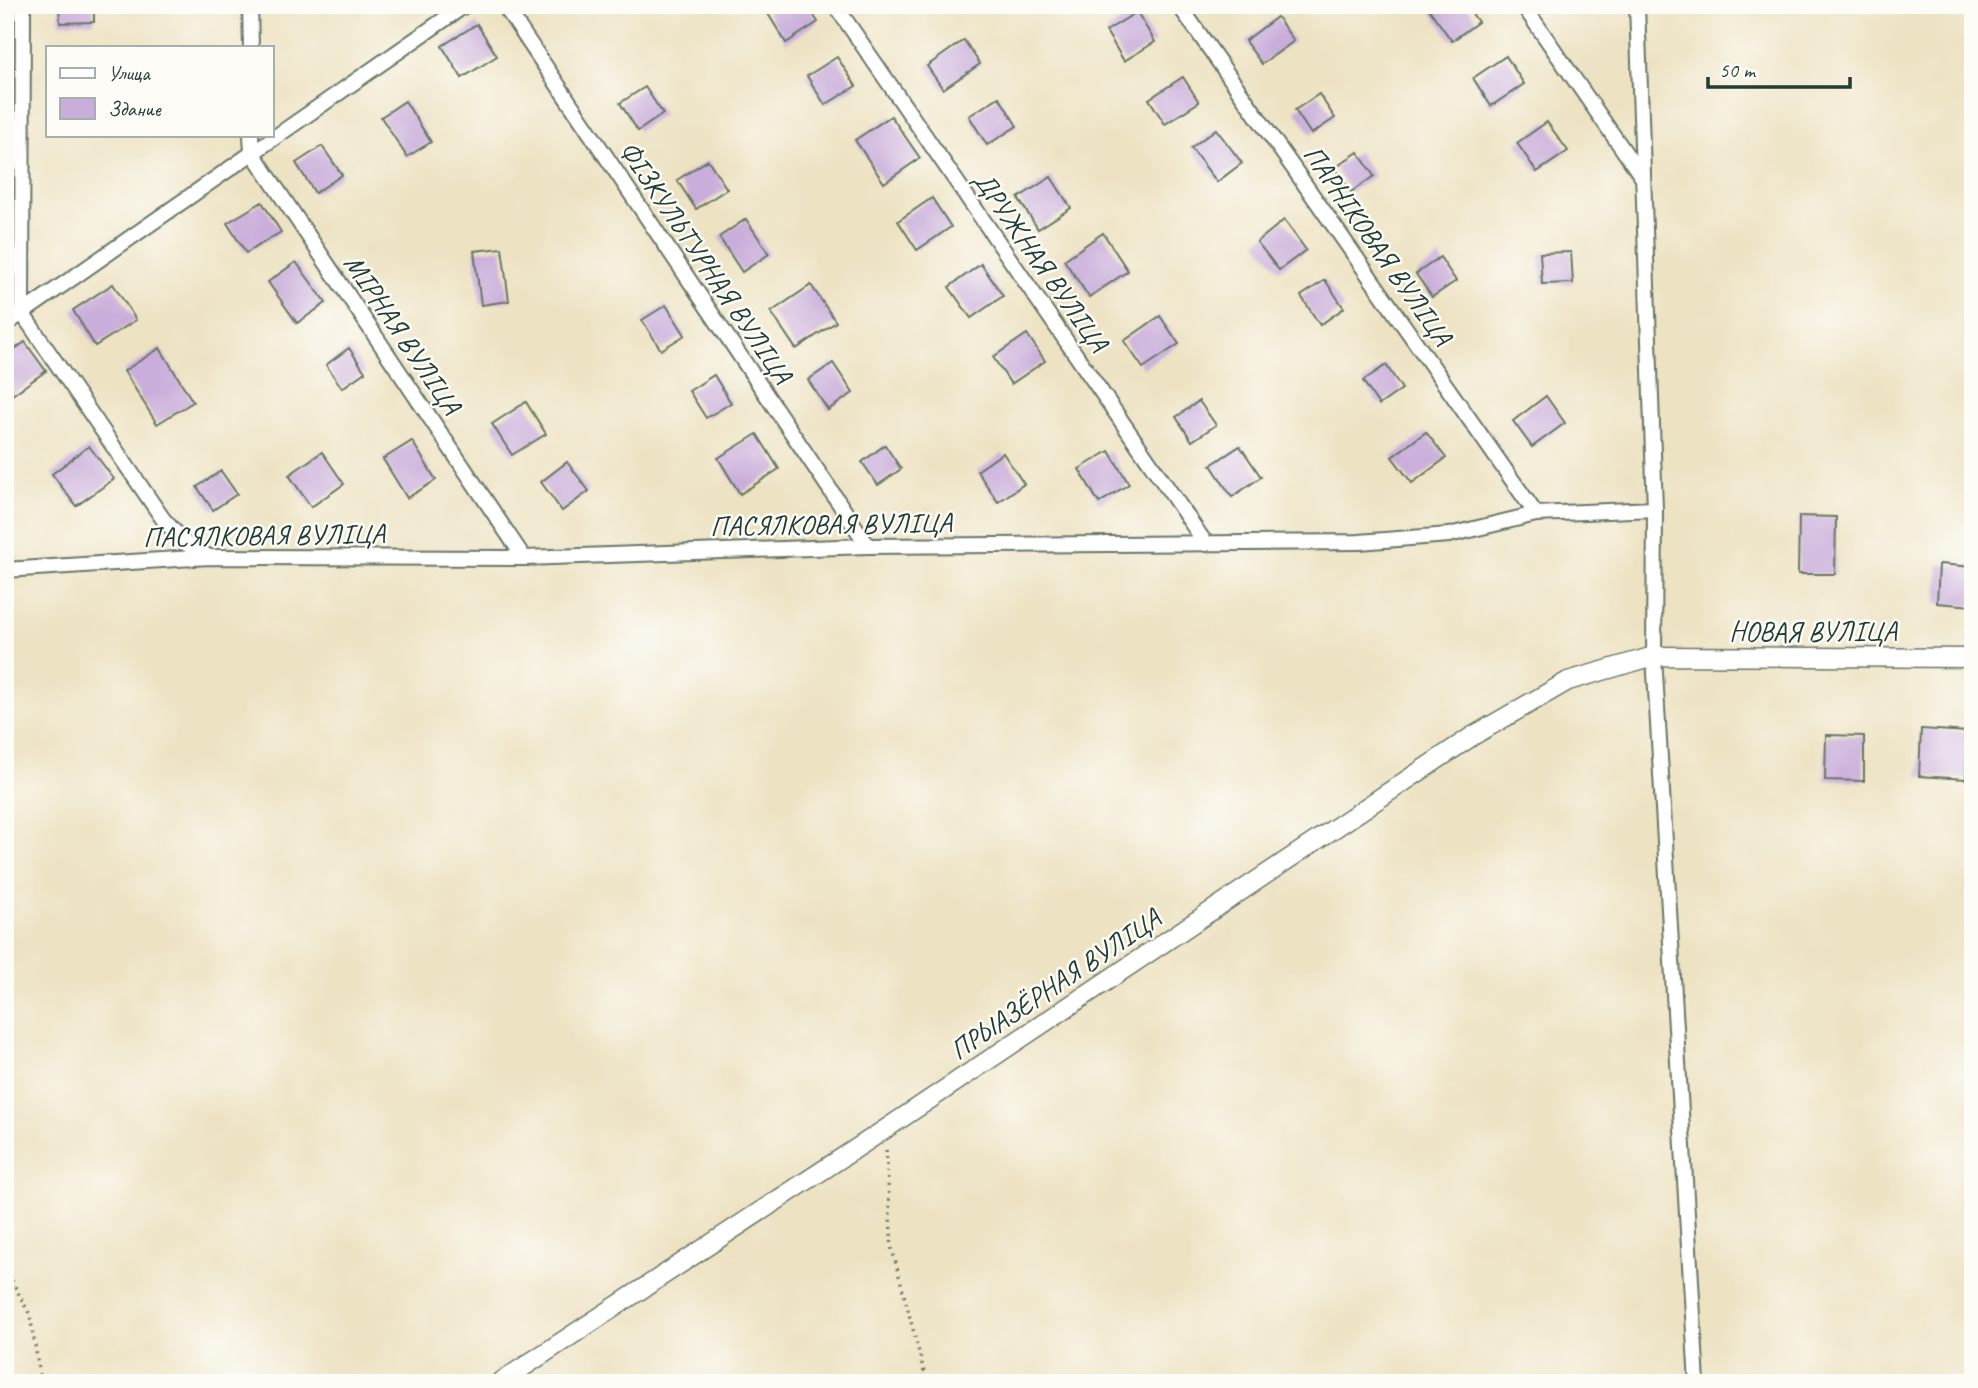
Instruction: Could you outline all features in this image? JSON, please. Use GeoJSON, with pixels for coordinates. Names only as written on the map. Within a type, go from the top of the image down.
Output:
{"type":"FeatureCollection","features":[{"type":"Feature","properties":{"kind":"street"},"geometry":{"type":"LineString","coordinates":[[23,5],[22,313],[163,519],[185,543],[209,557]]}},
{"type":"Feature","properties":{"kind":"street"},"geometry":{"type":"LineString","coordinates":[[250,5],[251,46]]}},
{"type":"Feature","properties":{"kind":"street"},"geometry":{"type":"LineString","coordinates":[[5,325],[465,5]]}},
{"type":"Feature","properties":{"kind":"street","name":"ФІЗКУЛЬТУРНАЯ ВУЛІЦА"},"geometry":{"type":"LineString","coordinates":[[504,5],[868,546]]}},
{"type":"Feature","properties":{"kind":"street","name":"ДРУЖНАЯ ВУЛІЦА"},"geometry":{"type":"LineString","coordinates":[[835,5],[1206,544]]}},
{"type":"Feature","properties":{"kind":"street","name":"ПАРНІКОВАЯ ВУЛІЦА"},"geometry":{"type":"LineString","coordinates":[[1179,5],[1536,514]]}},
{"type":"Feature","properties":{"kind":"street"},"geometry":{"type":"LineString","coordinates":[[1523,5],[1642,177]]}},
{"type":"Feature","properties":{"kind":"street"},"geometry":{"type":"LineString","coordinates":[[1637,5],[1656,509],[1654,656],[1697,1383]]}},
{"type":"Feature","properties":{"kind":"street"},"geometry":{"type":"LineString","coordinates":[[251,136],[251,152]]}},
{"type":"Feature","properties":{"kind":"street","name":"МІРНАЯ ВУЛІЦА"},"geometry":{"type":"LineString","coordinates":[[251,152],[524,558]]}},
{"type":"Feature","properties":{"kind":"street","name":"ПАСЯЛКОВАЯ ВУЛІЦА"},"geometry":{"type":"LineString","coordinates":[[5,570],[209,557],[524,558],[868,546],[1359,542],[1450,535],[1536,514],[1656,509]]}},
{"type":"Feature","properties":{"kind":"street","name":"НОВАЯ ВУЛІЦА"},"geometry":{"type":"LineString","coordinates":[[1654,656],[1973,658]]}},
{"type":"Feature","properties":{"kind":"street","name":"ПРЫАЗЁРНАЯ ВУЛІЦА"},"geometry":{"type":"LineString","coordinates":[[499,1383],[884,1130],[1471,737],[1568,681],[1654,656]]}},
{"type":"Feature","properties":{"kind":"path"},"geometry":{"type":"LineString","coordinates":[[884,1130],[892,1249],[928,1383]]}},
{"type":"Feature","properties":{"kind":"path"},"geometry":{"type":"LineString","coordinates":[[5,1268],[30,1315],[41,1383]]}},
{"type":"Feature","properties":{"kind":"building"},"geometry":{"type":"Polygon","coordinates":[[[59,5],[94,5],[94,22],[60,23],[59,5]]]}},
{"type":"Feature","properties":{"kind":"building"},"geometry":{"type":"Polygon","coordinates":[[[778,5],[807,5],[818,22],[786,43],[767,12],[778,5]]]}},
{"type":"Feature","properties":{"kind":"building"},"geometry":{"type":"Polygon","coordinates":[[[1426,5],[1466,5],[1478,22],[1452,41],[1426,5]]]}},
{"type":"Feature","properties":{"kind":"building"},"geometry":{"type":"Polygon","coordinates":[[[1137,12],[1155,42],[1124,61],[1106,31],[1137,12]]]}},
{"type":"Feature","properties":{"kind":"building"},"geometry":{"type":"Polygon","coordinates":[[[1277,17],[1294,41],[1262,64],[1245,41],[1277,17]]]}},
{"type":"Feature","properties":{"kind":"building"},"geometry":{"type":"Polygon","coordinates":[[[477,24],[497,56],[462,78],[442,46],[477,24]]]}},
{"type":"Feature","properties":{"kind":"building"},"geometry":{"type":"Polygon","coordinates":[[[964,40],[980,64],[943,89],[927,66],[964,40]]]}},
{"type":"Feature","properties":{"kind":"building"},"geometry":{"type":"Polygon","coordinates":[[[1506,56],[1524,84],[1491,106],[1473,78],[1506,56]]]}},
{"type":"Feature","properties":{"kind":"building"},"geometry":{"type":"Polygon","coordinates":[[[837,57],[856,86],[825,105],[807,76],[837,57]]]}},
{"type":"Feature","properties":{"kind":"building"},"geometry":{"type":"Polygon","coordinates":[[[1183,77],[1199,102],[1165,124],[1149,99],[1183,77]]]}},
{"type":"Feature","properties":{"kind":"building"},"geometry":{"type":"Polygon","coordinates":[[[645,87],[663,114],[638,131],[620,103],[645,87]]]}},
{"type":"Feature","properties":{"kind":"building"},"geometry":{"type":"Polygon","coordinates":[[[1319,94],[1335,118],[1311,134],[1295,110],[1319,94]]]}},
{"type":"Feature","properties":{"kind":"building"},"geometry":{"type":"Polygon","coordinates":[[[999,97],[1017,126],[987,145],[969,116],[999,97]]]}},
{"type":"Feature","properties":{"kind":"building"},"geometry":{"type":"Polygon","coordinates":[[[405,101],[431,142],[407,157],[381,117],[405,101]]]}},
{"type":"Feature","properties":{"kind":"building"},"geometry":{"type":"Polygon","coordinates":[[[891,116],[920,158],[884,183],[855,140],[891,116]]]}},
{"type":"Feature","properties":{"kind":"building"},"geometry":{"type":"Polygon","coordinates":[[[1547,122],[1568,151],[1537,172],[1517,143],[1547,122]]]}},
{"type":"Feature","properties":{"kind":"building"},"geometry":{"type":"Polygon","coordinates":[[[1216,129],[1242,163],[1217,182],[1191,148],[1216,129]]]}},
{"type":"Feature","properties":{"kind":"building"},"geometry":{"type":"Polygon","coordinates":[[[322,146],[342,175],[315,193],[296,163],[322,146]]]}},
{"type":"Feature","properties":{"kind":"building"},"geometry":{"type":"Polygon","coordinates":[[[1358,152],[1374,176],[1351,192],[1335,168],[1358,152]]]}},
{"type":"Feature","properties":{"kind":"building"},"geometry":{"type":"Polygon","coordinates":[[[708,160],[727,189],[696,209],[677,180],[708,160]]]}},
{"type":"Feature","properties":{"kind":"building"},"geometry":{"type":"Polygon","coordinates":[[[1051,177],[1071,208],[1038,229],[1018,198],[1051,177]]]}},
{"type":"Feature","properties":{"kind":"building"},"geometry":{"type":"Polygon","coordinates":[[[932,198],[951,227],[917,250],[898,221],[932,198]]]}},
{"type":"Feature","properties":{"kind":"building"},"geometry":{"type":"Polygon","coordinates":[[[262,202],[281,232],[246,253],[227,223],[262,202]]]}},
{"type":"Feature","properties":{"kind":"building"},"geometry":{"type":"Polygon","coordinates":[[[746,219],[769,254],[742,272],[719,237],[746,219]]]}},
{"type":"Feature","properties":{"kind":"building"},"geometry":{"type":"Polygon","coordinates":[[[1284,220],[1306,250],[1279,270],[1257,242],[1284,220]]]}},
{"type":"Feature","properties":{"kind":"building"},"geometry":{"type":"Polygon","coordinates":[[[1103,233],[1128,271],[1089,297],[1064,260],[1103,233]]]}},
{"type":"Feature","properties":{"kind":"building"},"geometry":{"type":"Polygon","coordinates":[[[502,248],[509,301],[481,305],[474,251],[502,248]]]}},
{"type":"Feature","properties":{"kind":"building"},"geometry":{"type":"Polygon","coordinates":[[[1571,252],[1573,283],[1542,284],[1540,253],[1571,252]]]}},
{"type":"Feature","properties":{"kind":"building"},"geometry":{"type":"Polygon","coordinates":[[[1440,257],[1456,281],[1432,297],[1416,274],[1440,257]]]}},
{"type":"Feature","properties":{"kind":"building"},"geometry":{"type":"Polygon","coordinates":[[[296,262],[326,303],[297,323],[268,282],[296,262]]]}},
{"type":"Feature","properties":{"kind":"building"},"geometry":{"type":"Polygon","coordinates":[[[981,264],[1003,296],[971,318],[949,287],[981,264]]]}},
{"type":"Feature","properties":{"kind":"building"},"geometry":{"type":"Polygon","coordinates":[[[1325,280],[1344,308],[1320,325],[1301,296],[1325,280]]]}},
{"type":"Feature","properties":{"kind":"building"},"geometry":{"type":"Polygon","coordinates":[[[113,284],[136,320],[95,346],[73,310],[113,284]]]}},
{"type":"Feature","properties":{"kind":"building"},"geometry":{"type":"Polygon","coordinates":[[[811,285],[836,322],[796,349],[771,312],[811,285]]]}},
{"type":"Feature","properties":{"kind":"building"},"geometry":{"type":"Polygon","coordinates":[[[666,305],[685,335],[661,350],[642,320],[666,305]]]}},
{"type":"Feature","properties":{"kind":"building"},"geometry":{"type":"Polygon","coordinates":[[[1160,316],[1179,344],[1143,368],[1124,341],[1160,316]]]}},
{"type":"Feature","properties":{"kind":"building"},"geometry":{"type":"Polygon","coordinates":[[[1027,334],[1045,361],[1011,384],[993,357],[1027,334]]]}},
{"type":"Feature","properties":{"kind":"building"},"geometry":{"type":"Polygon","coordinates":[[[25,342],[46,371],[5,400],[5,356],[25,342]]]}},
{"type":"Feature","properties":{"kind":"building"},"geometry":{"type":"Polygon","coordinates":[[[160,348],[193,402],[157,424],[124,371],[160,348]]]}},
{"type":"Feature","properties":{"kind":"building"},"geometry":{"type":"Polygon","coordinates":[[[349,348],[365,372],[342,388],[326,365],[349,348]]]}},
{"type":"Feature","properties":{"kind":"building"},"geometry":{"type":"Polygon","coordinates":[[[833,363],[853,393],[828,410],[808,380],[833,363]]]}},
{"type":"Feature","properties":{"kind":"building"},"geometry":{"type":"Polygon","coordinates":[[[1386,365],[1402,389],[1379,405],[1363,381],[1386,365]]]}},
{"type":"Feature","properties":{"kind":"building"},"geometry":{"type":"Polygon","coordinates":[[[714,375],[731,403],[706,418],[689,391],[714,375]]]}},
{"type":"Feature","properties":{"kind":"building"},"geometry":{"type":"Polygon","coordinates":[[[1546,396],[1565,423],[1532,447],[1513,421],[1546,396]]]}},
{"type":"Feature","properties":{"kind":"building"},"geometry":{"type":"Polygon","coordinates":[[[1199,401],[1216,425],[1192,441],[1176,417],[1199,401]]]}},
{"type":"Feature","properties":{"kind":"building"},"geometry":{"type":"Polygon","coordinates":[[[526,402],[546,434],[512,455],[492,424],[526,402]]]}},
{"type":"Feature","properties":{"kind":"building"},"geometry":{"type":"Polygon","coordinates":[[[1426,432],[1446,458],[1412,483],[1392,457],[1426,432]]]}},
{"type":"Feature","properties":{"kind":"building"},"geometry":{"type":"Polygon","coordinates":[[[757,434],[779,469],[740,494],[718,458],[757,434]]]}},
{"type":"Feature","properties":{"kind":"building"},"geometry":{"type":"Polygon","coordinates":[[[412,441],[436,480],[407,498],[383,459],[412,441]]]}},
{"type":"Feature","properties":{"kind":"building"},"geometry":{"type":"Polygon","coordinates":[[[885,445],[901,469],[878,485],[862,462],[885,445]]]}},
{"type":"Feature","properties":{"kind":"building"},"geometry":{"type":"Polygon","coordinates":[[[89,446],[114,479],[76,506],[52,474],[89,446]]]}},
{"type":"Feature","properties":{"kind":"building"},"geometry":{"type":"Polygon","coordinates":[[[1240,446],[1261,477],[1232,497],[1211,465],[1240,446]]]}},
{"type":"Feature","properties":{"kind":"building"},"geometry":{"type":"Polygon","coordinates":[[[1109,451],[1129,484],[1099,503],[1079,469],[1109,451]]]}},
{"type":"Feature","properties":{"kind":"building"},"geometry":{"type":"Polygon","coordinates":[[[322,452],[344,484],[311,507],[289,475],[322,452]]]}},
{"type":"Feature","properties":{"kind":"building"},"geometry":{"type":"Polygon","coordinates":[[[1003,453],[1024,484],[998,502],[977,471],[1003,453]]]}},
{"type":"Feature","properties":{"kind":"building"},"geometry":{"type":"Polygon","coordinates":[[[567,462],[589,491],[562,511],[541,482],[567,462]]]}},
{"type":"Feature","properties":{"kind":"building"},"geometry":{"type":"Polygon","coordinates":[[[221,471],[237,494],[213,510],[197,487],[221,471]]]}},
{"type":"Feature","properties":{"kind":"building"},"geometry":{"type":"Polygon","coordinates":[[[1799,516],[1836,517],[1835,574],[1798,574],[1799,516]]]}},
{"type":"Feature","properties":{"kind":"building"},"geometry":{"type":"Polygon","coordinates":[[[1939,564],[1973,567],[1973,606],[1937,603],[1939,564]]]}},
{"type":"Feature","properties":{"kind":"building"},"geometry":{"type":"Polygon","coordinates":[[[1921,729],[1968,732],[1966,779],[1919,776],[1921,729]]]}},
{"type":"Feature","properties":{"kind":"building"},"geometry":{"type":"Polygon","coordinates":[[[1826,735],[1864,736],[1864,781],[1825,780],[1826,735]]]}}]}
